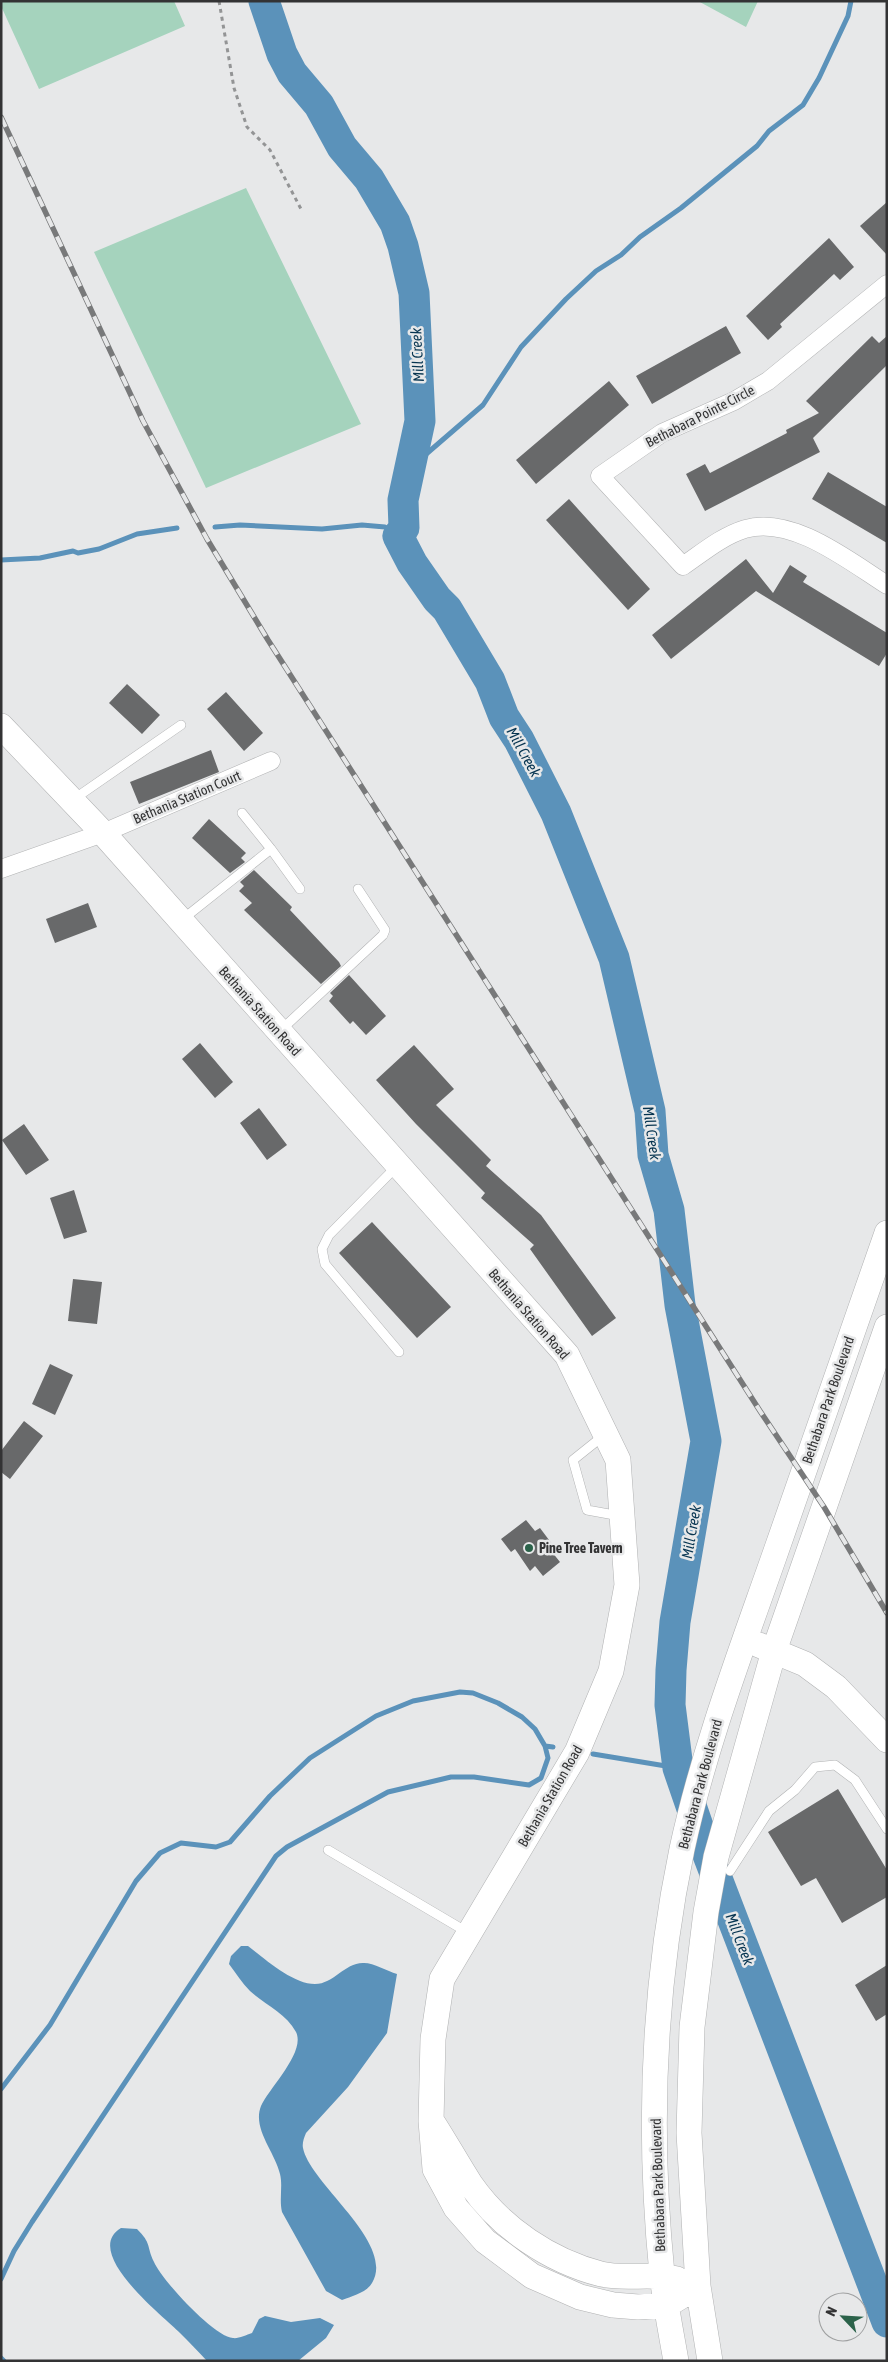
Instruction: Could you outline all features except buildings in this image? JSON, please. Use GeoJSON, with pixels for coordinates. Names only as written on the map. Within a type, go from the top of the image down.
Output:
{"type":"FeatureCollection","features":[{"type":"Feature","properties":{"kind":"street","name":"Bethabara Pointe Circle"},"geometry":{"type":"LineString","coordinates":[[887,284],[768,381],[727,404],[662,433],[600,476],[682,566],[717,543],[741,531],[763,527],[787,530],[810,538],[887,586]]}},
{"type":"Feature","properties":{"kind":"street","name":"Bethania Station Road"},"geometry":{"type":"LineString","coordinates":[[1,726],[102,833],[567,1355],[618,1460],[627,1586],[611,1671],[577,1752],[442,1979],[433,2039],[431,2121],[436,2169],[456,2208],[485,2242],[532,2276],[580,2297],[613,2305],[667,2305]]}},
{"type":"Feature","properties":{"kind":"street","name":"Bethania Station Court"},"geometry":{"type":"LineString","coordinates":[[1,869],[102,833],[271,761]]}},
{"type":"Feature","properties":{"kind":"street","name":"Bethabara Park Boulevard"},"geometry":{"type":"LineString","coordinates":[[676,2361],[662,2275],[655,2132],[657,2022],[682,1848],[717,1722],[887,1233]]}},
{"type":"Feature","properties":{"kind":"street"},"geometry":{"type":"LineString","coordinates":[[710,2361],[698,2286],[689,2133],[692,2027],[716,1857],[740,1764],[774,1651],[887,1327]]}},
{"type":"Feature","properties":{"kind":"street"},"geometry":{"type":"LineString","coordinates":[[745,1640],[805,1664],[836,1687],[887,1740]]}},
{"type":"Feature","properties":{"kind":"street"},"geometry":{"type":"LineString","coordinates":[[431,2121],[472,2186],[502,2221],[551,2255],[603,2275],[662,2275],[698,2286]]}},
{"type":"Feature","properties":{"kind":"street"},"geometry":{"type":"LineString","coordinates":[[667,2305],[698,2286]]}},
{"type":"Feature","properties":{"kind":"lane"},"geometry":{"type":"LineString","coordinates":[[72,801],[181,725]]}},
{"type":"Feature","properties":{"kind":"lane"},"geometry":{"type":"LineString","coordinates":[[242,813],[300,889]]}},
{"type":"Feature","properties":{"kind":"lane"},"geometry":{"type":"LineString","coordinates":[[181,921],[271,849]]}},
{"type":"Feature","properties":{"kind":"lane"},"geometry":{"type":"LineString","coordinates":[[279,1032],[383,935],[384,930],[358,889]]}},
{"type":"Feature","properties":{"kind":"lane"},"geometry":{"type":"LineString","coordinates":[[398,1165],[329,1235],[322,1249],[325,1264],[399,1352]]}},
{"type":"Feature","properties":{"kind":"lane"},"geometry":{"type":"LineString","coordinates":[[605,1434],[573,1460],[587,1510],[622,1516]]}},
{"type":"Feature","properties":{"kind":"lane"},"geometry":{"type":"LineString","coordinates":[[730,1871],[769,1811],[795,1790],[815,1767],[835,1765],[855,1780],[887,1829]]}},
{"type":"Feature","properties":{"kind":"lane"},"geometry":{"type":"LineString","coordinates":[[328,1850],[469,1933]]}},
{"type":"Feature","properties":{"kind":"path"},"geometry":{"type":"LineString","coordinates":[[219,1],[234,88],[247,127],[270,150],[301,209]]}},
{"type":"Feature","properties":{"kind":"green space"},"geometry":{"type":"Polygon","coordinates":[[[1,1],[174,1],[185,26],[39,89],[1,6],[1,1]]]}},
{"type":"Feature","properties":{"kind":"green space"},"geometry":{"type":"Polygon","coordinates":[[[698,1],[758,1],[746,27],[698,1]]]}},
{"type":"Feature","properties":{"kind":"green space"},"geometry":{"type":"Polygon","coordinates":[[[246,188],[361,424],[206,488],[94,252],[246,188]]]}},
{"type":"Feature","properties":{"kind":"water"},"geometry":{"type":"Polygon","coordinates":[[[241,1946],[248,1946],[280,1970],[307,1983],[315,1984],[328,1981],[351,1966],[364,1963],[372,1964],[397,1974],[387,2033],[348,2087],[306,2133],[303,2142],[303,2148],[309,2162],[320,2179],[363,2232],[372,2250],[376,2267],[372,2283],[363,2292],[342,2300],[326,2291],[282,2212],[280,2174],[262,2132],[259,2115],[265,2098],[291,2059],[298,2040],[292,2025],[281,2014],[250,1991],[229,1964],[231,1956],[241,1946]]]}},
{"type":"Feature","properties":{"kind":"water"},"geometry":{"type":"Polygon","coordinates":[[[121,2228],[137,2229],[142,2234],[154,2262],[167,2281],[189,2306],[224,2335],[235,2338],[252,2333],[259,2319],[265,2316],[291,2322],[320,2318],[334,2325],[326,2338],[298,2361],[207,2361],[143,2299],[118,2267],[111,2252],[111,2239],[121,2228]]]}},
{"type":"Feature","properties":{"kind":"waterway","name":"Mill Creek"},"geometry":{"type":"LineString","coordinates":[[264,1],[282,54],[292,73],[319,105],[342,147],[369,179],[395,223],[403,246],[414,293],[420,421],[403,500],[404,528],[398,536],[412,563],[437,599],[447,609],[490,681],[504,717],[519,740],[556,813],[614,958],[650,1111],[653,1155],[669,1210],[680,1305],[706,1441],[675,1622],[670,1705],[678,1768],[708,1855],[887,2322]]}},
{"type":"Feature","properties":{"kind":"waterway"},"geometry":{"type":"LineString","coordinates":[[410,468],[483,405],[521,347],[566,299],[596,271],[621,255],[640,237],[681,208],[757,146],[769,131],[803,105],[819,78],[848,16],[851,1]]}},
{"type":"Feature","properties":{"kind":"waterway"},"geometry":{"type":"LineString","coordinates":[[215,527],[240,525],[322,529],[362,525],[385,527],[398,536]]}},
{"type":"Feature","properties":{"kind":"waterway"},"geometry":{"type":"LineString","coordinates":[[1,560],[40,558],[73,551],[78,553],[99,549],[137,534],[177,528]]}},
{"type":"Feature","properties":{"kind":"waterway"},"geometry":{"type":"LineString","coordinates":[[1,2089],[50,2025],[136,1881],[160,1853],[181,1843],[216,1847],[230,1842],[270,1796],[310,1758],[376,1716],[413,1701],[460,1692],[473,1693],[498,1703],[522,1717],[535,1729],[545,1746],[548,1758],[541,1778],[529,1785],[474,1777],[451,1777],[388,1792],[287,1847],[276,1856],[32,2222],[14,2251],[1,2279]]}},
{"type":"Feature","properties":{"kind":"waterway"},"geometry":{"type":"LineString","coordinates":[[545,1746],[553,1747]]}},
{"type":"Feature","properties":{"kind":"waterway"},"geometry":{"type":"LineString","coordinates":[[593,1754],[678,1768]]}},
{"type":"Feature","properties":{"kind":"waterway"},"geometry":{"type":"LineString","coordinates":[[1,2358],[4,2361]]}},
{"type":"Feature","properties":{"kind":"railway"},"geometry":{"type":"LineString","coordinates":[[1,117],[143,421],[207,539],[268,640],[760,1411],[824,1507],[887,1613]]}},
{"type":"Feature","properties":{"kind":"place","name":"Pine Tree Tavern"},"geometry":{"type":"Point","coordinates":[529,1548]}}]}
